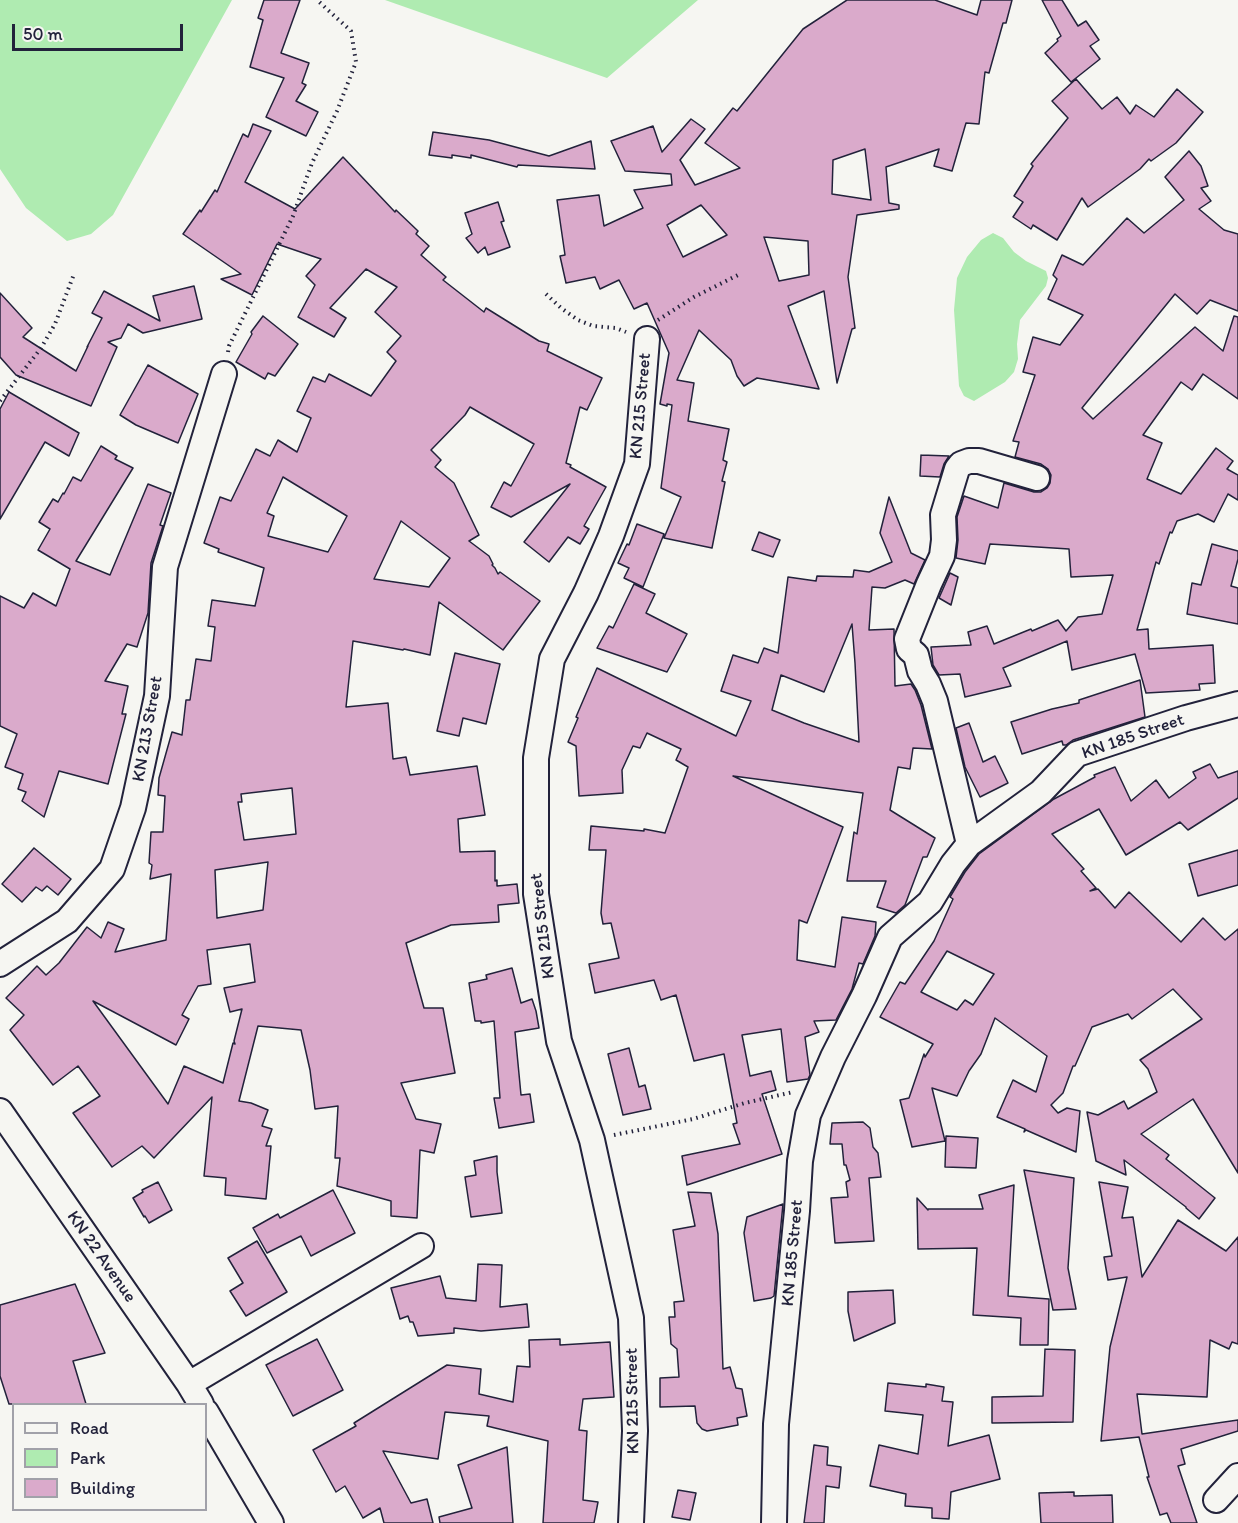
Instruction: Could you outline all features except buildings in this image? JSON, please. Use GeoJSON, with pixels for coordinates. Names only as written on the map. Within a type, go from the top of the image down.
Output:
{"type":"FeatureCollection","features":[{"type":"Feature","properties":{"kind":"street","name":"KN 215 Street"},"geometry":{"type":"LineString","coordinates":[[631,1523],[635,1431],[631,1318],[592,1140],[559,1041],[536,894],[536,758],[552,659],[586,593],[607,545],[637,464],[647,339]]}},
{"type":"Feature","properties":{"kind":"street","name":"KN 213 Street"},"geometry":{"type":"LineString","coordinates":[[0,964],[68,921],[111,869],[133,808],[157,696],[165,567],[224,374]]}},
{"type":"Feature","properties":{"kind":"street"},"geometry":{"type":"LineString","coordinates":[[969,843],[935,701],[920,671],[916,655],[909,649],[907,639],[942,556],[944,540],[942,515],[957,469],[961,464],[979,461],[1037,478]]}},
{"type":"Feature","properties":{"kind":"street","name":"KN 185 Street"},"geometry":{"type":"LineString","coordinates":[[774,1523],[776,1424],[800,1161],[808,1115],[890,937],[930,902],[952,864],[969,843],[1041,792],[1077,754],[1185,718],[1238,704]]}},
{"type":"Feature","properties":{"kind":"street","name":"KN 22 Avenue"},"geometry":{"type":"LineString","coordinates":[[0,1111],[195,1394]]}},
{"type":"Feature","properties":{"kind":"street"},"geometry":{"type":"LineString","coordinates":[[195,1394],[421,1246]]}},
{"type":"Feature","properties":{"kind":"street"},"geometry":{"type":"LineString","coordinates":[[207,1415],[272,1523]]}},
{"type":"Feature","properties":{"kind":"street"},"geometry":{"type":"LineString","coordinates":[[1216,1500],[1238,1476]]}},
{"type":"Feature","properties":{"kind":"path"},"geometry":{"type":"LineString","coordinates":[[224,374],[229,346],[293,216],[312,163],[349,84],[356,62],[351,31],[317,0]]}},
{"type":"Feature","properties":{"kind":"path"},"geometry":{"type":"LineString","coordinates":[[0,401],[41,348],[55,324],[74,274]]}},
{"type":"Feature","properties":{"kind":"path"},"geometry":{"type":"LineString","coordinates":[[546,294],[578,320],[593,326],[616,328],[647,339],[650,325],[694,297],[738,275]]}},
{"type":"Feature","properties":{"kind":"path"},"geometry":{"type":"LineString","coordinates":[[592,1140],[693,1119],[745,1103],[820,1086]]}},
{"type":"Feature","properties":{"kind":"green space"},"geometry":{"type":"Polygon","coordinates":[[[0,0],[232,0],[113,215],[91,234],[67,241],[26,208],[0,169],[0,0]]]}},
{"type":"Feature","properties":{"kind":"green space"},"geometry":{"type":"Polygon","coordinates":[[[385,0],[698,0],[607,78],[385,0]]]}},
{"type":"Feature","properties":{"kind":"green space"},"geometry":{"type":"Polygon","coordinates":[[[993,233],[1003,238],[1014,252],[1026,261],[1046,271],[1048,278],[1046,286],[1020,320],[1018,359],[1014,372],[1005,382],[974,401],[964,396],[959,386],[954,310],[957,278],[967,257],[981,240],[993,233]]]}}]}
